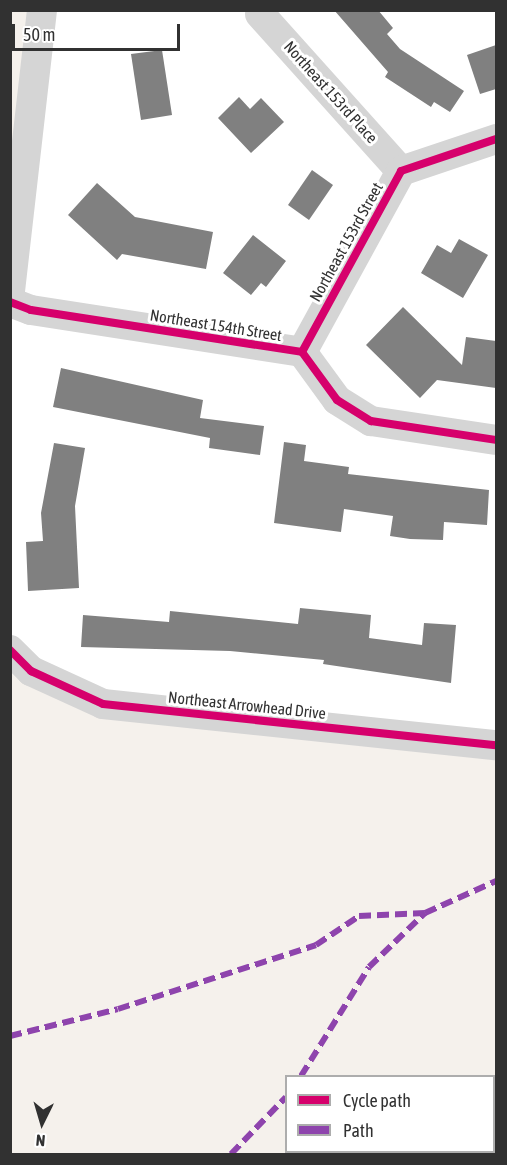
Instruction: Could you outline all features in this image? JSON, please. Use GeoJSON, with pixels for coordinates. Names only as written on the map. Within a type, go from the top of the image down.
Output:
{"type":"FeatureCollection","features":[{"type":"Feature","properties":{"kind":"street"},"geometry":{"type":"LineString","coordinates":[[10,291],[42,10]]}},
{"type":"Feature","properties":{"kind":"street","name":"Northeast 153rd Place"},"geometry":{"type":"LineString","coordinates":[[260,14],[401,171]]}},
{"type":"Feature","properties":{"kind":"street","name":"Northeast 153rd Street"},"geometry":{"type":"LineString","coordinates":[[302,352],[401,171],[496,139]]}},
{"type":"Feature","properties":{"kind":"street","name":"Northeast 154th Street"},"geometry":{"type":"LineString","coordinates":[[10,302],[31,310],[302,352],[337,400],[371,422],[496,440]]}},
{"type":"Feature","properties":{"kind":"street","name":"Northeast Arrowhead Drive"},"geometry":{"type":"LineString","coordinates":[[10,650],[31,671],[103,704],[496,745]]}},
{"type":"Feature","properties":{"kind":"shaded area"},"geometry":{"type":"Polygon","coordinates":[[[11,11],[42,11],[11,291],[11,11]]]}},
{"type":"Feature","properties":{"kind":"shaded area"},"geometry":{"type":"Polygon","coordinates":[[[10,650],[64,690],[496,745],[496,1154],[11,1154],[10,650]]]}},
{"type":"Feature","properties":{"kind":"building"},"geometry":{"type":"Polygon","coordinates":[[[334,10],[378,10],[393,28],[387,34],[400,49],[464,91],[450,112],[434,102],[431,107],[385,77],[388,72],[334,10]]]}},
{"type":"Feature","properties":{"kind":"building"},"geometry":{"type":"Polygon","coordinates":[[[496,45],[496,89],[480,94],[467,55],[496,45]]]}},
{"type":"Feature","properties":{"kind":"building"},"geometry":{"type":"Polygon","coordinates":[[[162,50],[172,115],[141,120],[131,54],[162,50]]]}},
{"type":"Feature","properties":{"kind":"building"},"geometry":{"type":"Polygon","coordinates":[[[239,97],[250,109],[261,98],[284,122],[251,153],[218,118],[239,97]]]}},
{"type":"Feature","properties":{"kind":"building"},"geometry":{"type":"Polygon","coordinates":[[[312,170],[333,185],[309,220],[288,205],[312,170]]]}},
{"type":"Feature","properties":{"kind":"building"},"geometry":{"type":"Polygon","coordinates":[[[97,183],[135,217],[213,232],[206,269],[122,254],[117,260],[68,215],[97,183]]]}},
{"type":"Feature","properties":{"kind":"building"},"geometry":{"type":"Polygon","coordinates":[[[253,235],[286,261],[266,287],[261,283],[251,295],[223,273],[253,235]]]}},
{"type":"Feature","properties":{"kind":"building"},"geometry":{"type":"Polygon","coordinates":[[[459,239],[488,255],[463,298],[421,273],[437,245],[451,253],[459,239]]]}},
{"type":"Feature","properties":{"kind":"building"},"geometry":{"type":"Polygon","coordinates":[[[403,307],[462,365],[466,337],[496,341],[496,388],[437,380],[420,398],[366,345],[403,307]]]}},
{"type":"Feature","properties":{"kind":"building"},"geometry":{"type":"Polygon","coordinates":[[[61,368],[203,400],[200,418],[264,426],[260,455],[209,448],[210,438],[53,407],[61,368]]]}},
{"type":"Feature","properties":{"kind":"building"},"geometry":{"type":"Polygon","coordinates":[[[284,442],[306,445],[304,461],[349,467],[348,474],[489,490],[487,525],[444,522],[443,540],[390,536],[393,516],[344,509],[341,532],[274,523],[284,442]]]}},
{"type":"Feature","properties":{"kind":"building"},"geometry":{"type":"Polygon","coordinates":[[[54,443],[85,448],[75,506],[79,588],[28,591],[26,542],[43,541],[41,513],[54,443]]]}},
{"type":"Feature","properties":{"kind":"building"},"geometry":{"type":"Polygon","coordinates":[[[300,608],[371,615],[369,638],[422,645],[424,623],[456,625],[451,683],[323,664],[324,660],[230,651],[81,647],[83,615],[169,622],[170,611],[298,624],[300,608]]]}},
{"type":"Feature","properties":{"kind":"marked path"},"geometry":{"type":"LineString","coordinates":[[10,1036],[118,1009],[316,945],[359,916],[425,913],[496,881]]}},
{"type":"Feature","properties":{"kind":"marked path"},"geometry":{"type":"LineString","coordinates":[[302,1075],[369,967],[425,913]]}},
{"type":"Feature","properties":{"kind":"marked path"},"geometry":{"type":"LineString","coordinates":[[231,1154],[285,1098]]}},
{"type":"Feature","properties":{"kind":"cycle path"},"geometry":{"type":"LineString","coordinates":[[302,352],[401,171],[496,139]]}},
{"type":"Feature","properties":{"kind":"cycle path"},"geometry":{"type":"LineString","coordinates":[[10,302],[31,310],[302,352],[337,400],[371,421],[496,440]]}},
{"type":"Feature","properties":{"kind":"cycle path"},"geometry":{"type":"LineString","coordinates":[[10,650],[31,671],[103,704],[496,745]]}}]}
